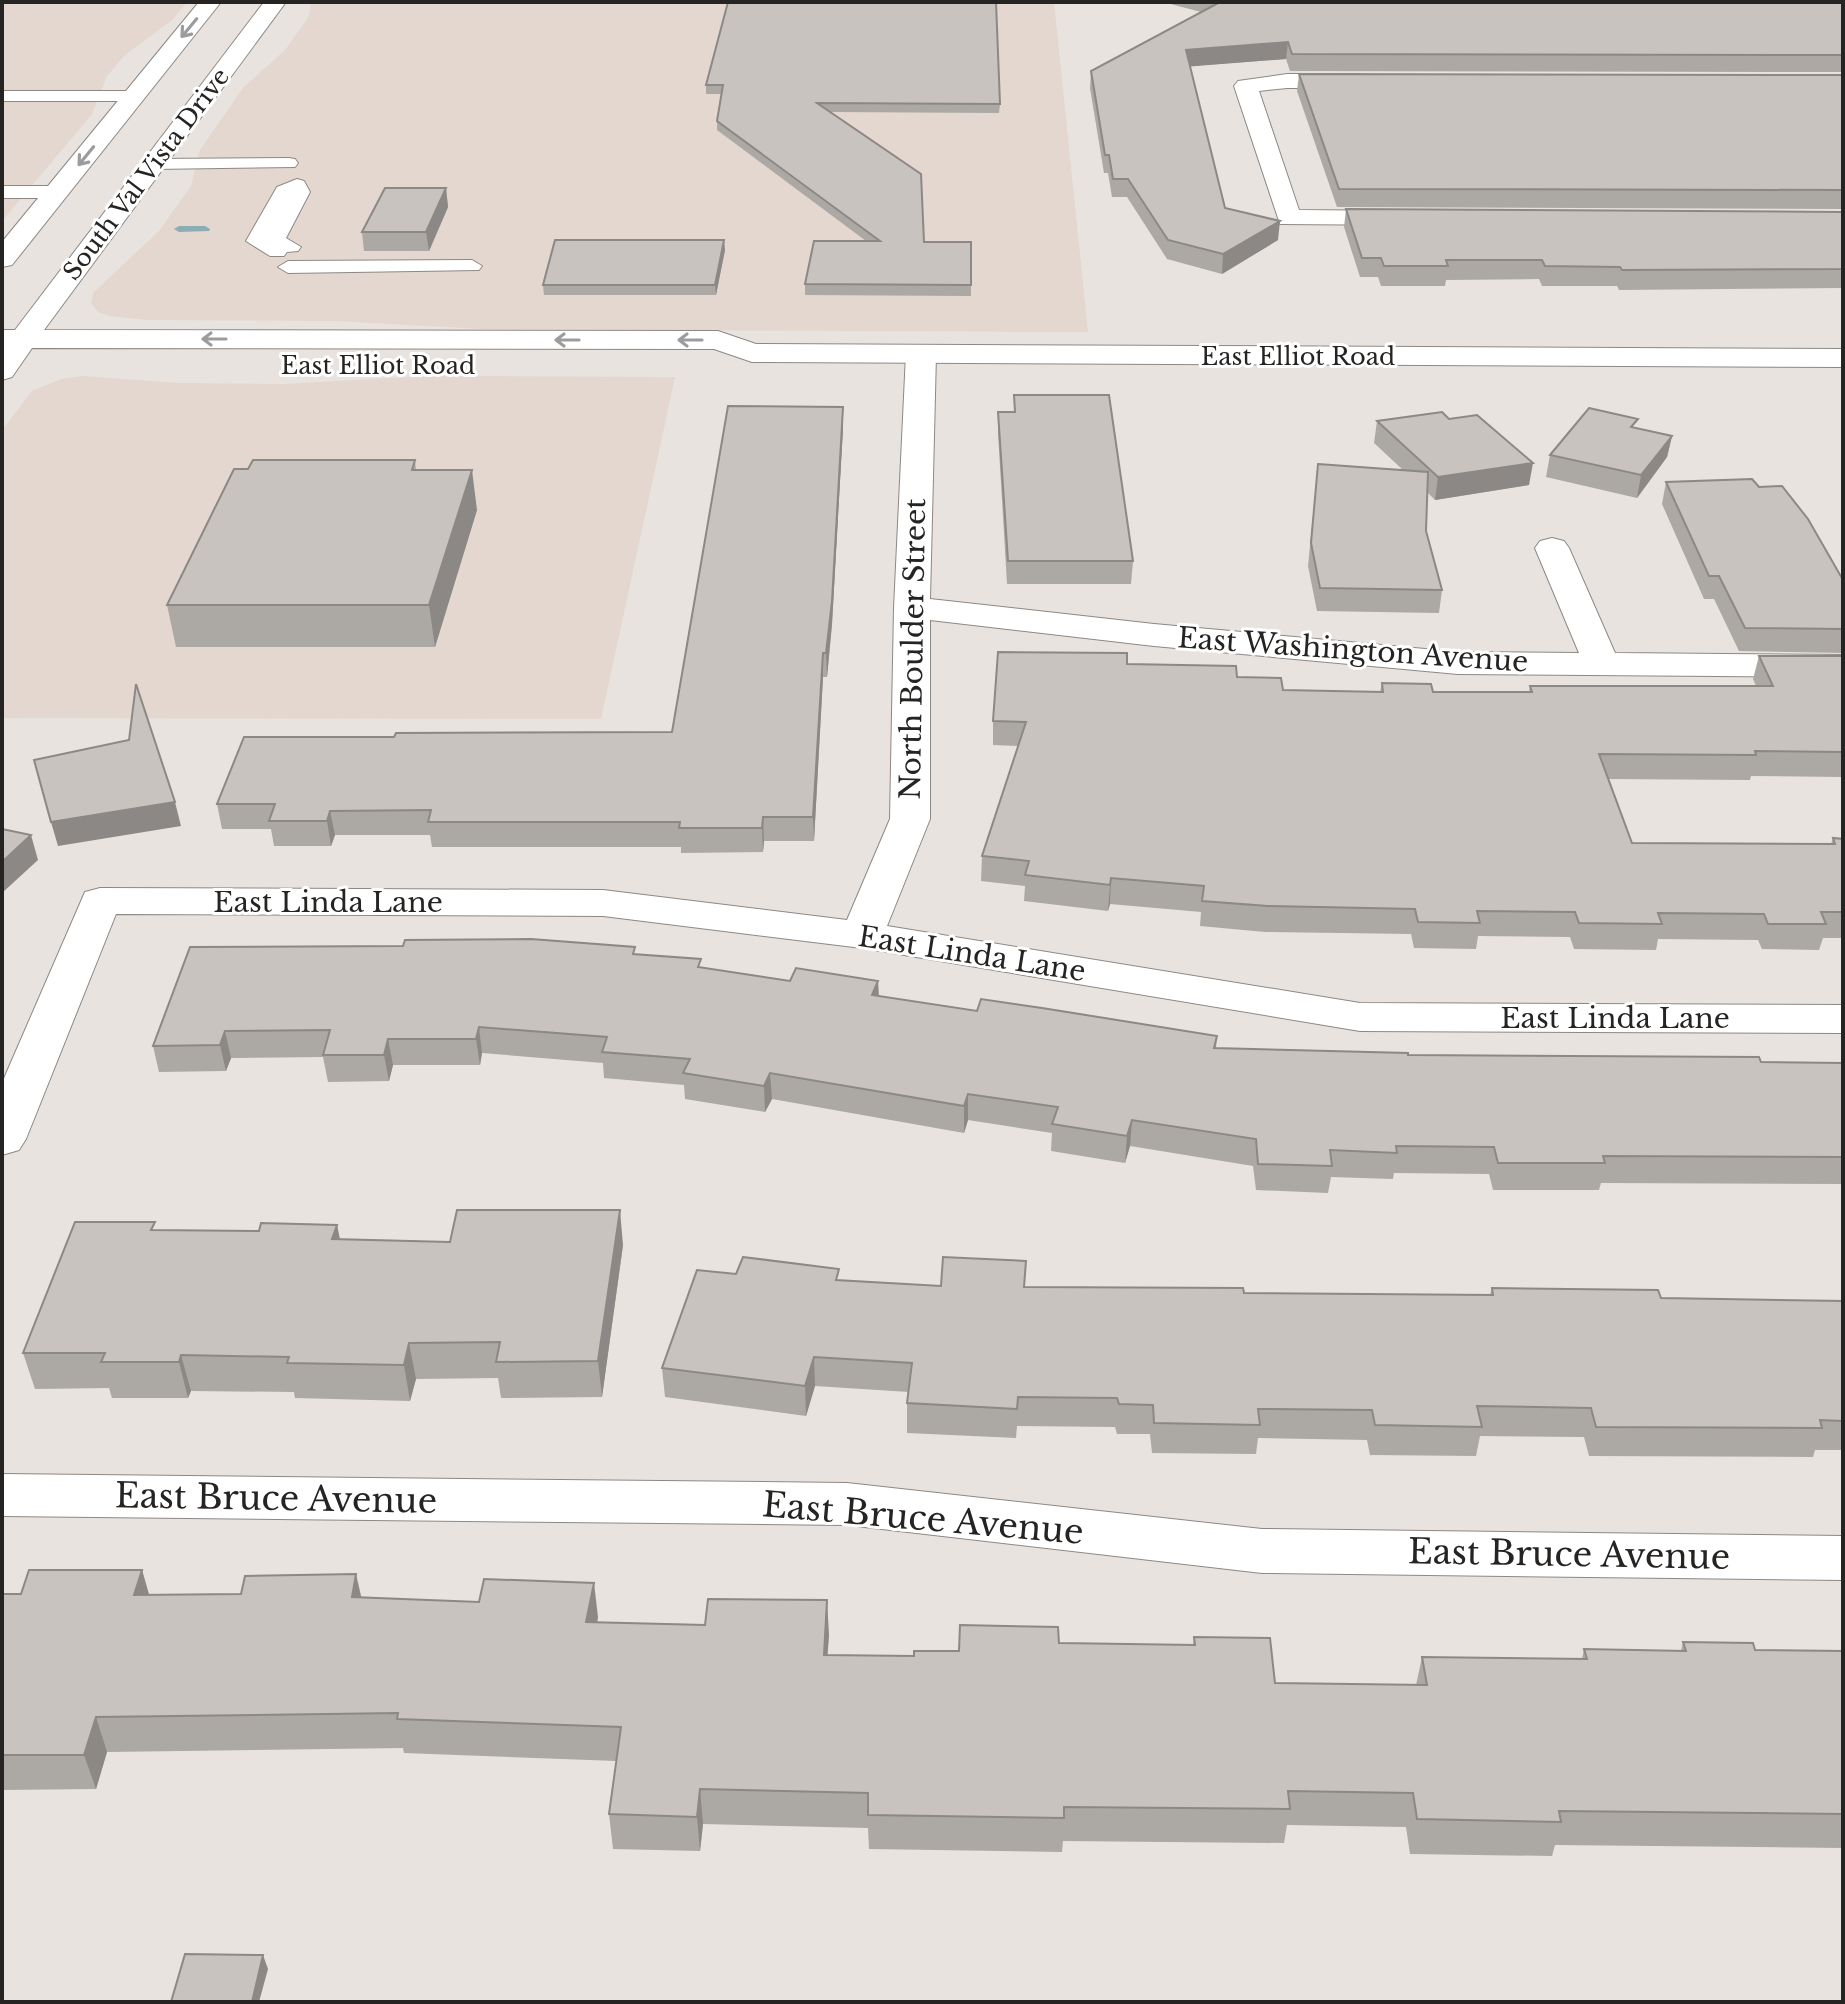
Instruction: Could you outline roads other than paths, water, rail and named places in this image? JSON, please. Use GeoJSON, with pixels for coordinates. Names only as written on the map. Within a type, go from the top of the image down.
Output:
{"type":"FeatureCollection","features":[{"type":"Feature","properties":{"kind":"street","name":"South Val Vista Drive"},"geometry":{"type":"LineString","coordinates":[[2,259],[210,2]]}},
{"type":"Feature","properties":{"kind":"street","name":"South Val Vista Drive"},"geometry":{"type":"LineString","coordinates":[[9,354],[275,2]]}},
{"type":"Feature","properties":{"kind":"street"},"geometry":{"type":"LineString","coordinates":[[1383,81],[1287,81],[1246,86],[1289,218],[1432,219]]}},
{"type":"Feature","properties":{"kind":"street"},"geometry":{"type":"LineString","coordinates":[[340,365],[393,351],[469,351],[509,340]]}},
{"type":"Feature","properties":{"kind":"street","name":"East Elliot Road"},"geometry":{"type":"LineString","coordinates":[[9,354],[509,340],[718,340],[752,353],[1843,358]]}},
{"type":"Feature","properties":{"kind":"street","name":"East Elliot Road"},"geometry":{"type":"LineString","coordinates":[[9,354],[340,365],[719,367],[752,353]]}},
{"type":"Feature","properties":{"kind":"street","name":"North Boulder Street"},"geometry":{"type":"LineString","coordinates":[[862,935],[910,819],[912,608],[921,354]]}},
{"type":"Feature","properties":{"kind":"street"},"geometry":{"type":"LineString","coordinates":[[1552,548],[1602,664]]}},
{"type":"Feature","properties":{"kind":"street","name":"East Washington Avenue"},"geometry":{"type":"LineString","coordinates":[[912,608],[1154,635],[1458,663],[1843,666]]}},
{"type":"Feature","properties":{"kind":"street","name":"East Linda Lane"},"geometry":{"type":"LineString","coordinates":[[5,1127],[100,901],[603,903],[862,935],[1360,1017],[1843,1019]]}},
{"type":"Feature","properties":{"kind":"street","name":"East Bruce Avenue"},"geometry":{"type":"LineString","coordinates":[[2,1495],[847,1504],[1262,1551],[1843,1558]]}},
{"type":"Feature","properties":{"kind":"lane"},"geometry":{"type":"LineString","coordinates":[[2,96],[133,96]]}},
{"type":"Feature","properties":{"kind":"lane"},"geometry":{"type":"LineString","coordinates":[[154,164],[289,163]]}},
{"type":"Feature","properties":{"kind":"lane"},"geometry":{"type":"LineString","coordinates":[[284,255],[275,241],[301,192],[297,185],[284,191],[284,255]]}},
{"type":"Feature","properties":{"kind":"lane"},"geometry":{"type":"LineString","coordinates":[[2,192],[56,192]]}},
{"type":"Feature","properties":{"kind":"lane"},"geometry":{"type":"LineString","coordinates":[[284,255],[473,262],[284,255]]}},
{"type":"Feature","properties":{"kind":"waterway"},"geometry":{"type":"LineString","coordinates":[[179,229],[205,229]]}}]}
